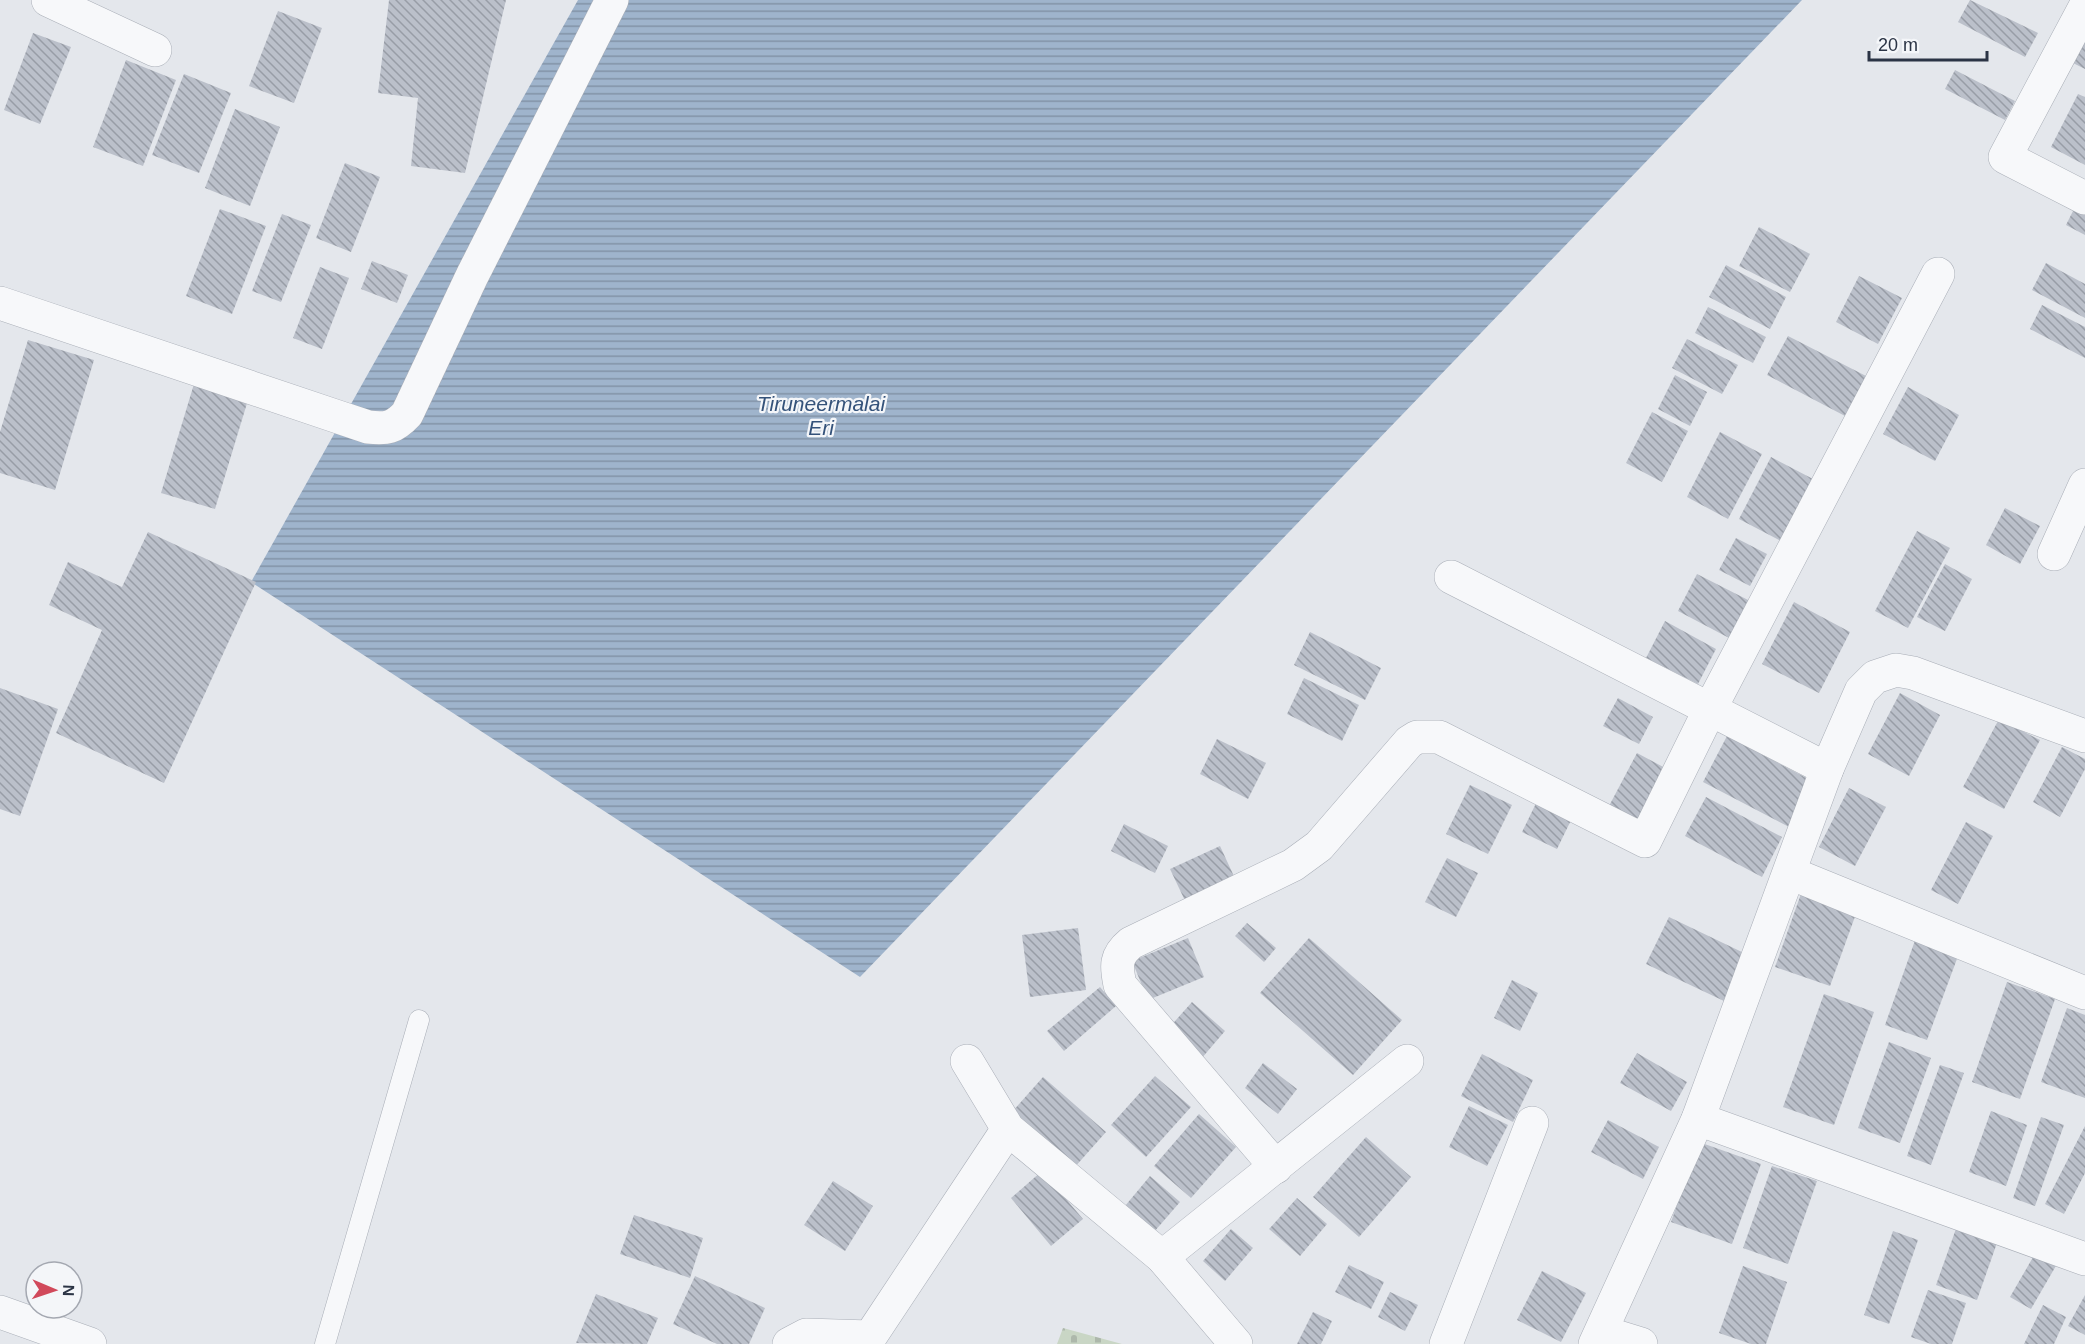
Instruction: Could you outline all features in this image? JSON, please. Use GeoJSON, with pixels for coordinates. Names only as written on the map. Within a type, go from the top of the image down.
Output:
{"type":"FeatureCollection","features":[{"type":"Feature","properties":{"kind":"street"},"geometry":{"type":"LineString","coordinates":[[0,303],[368,427],[386,429],[396,426],[407,414],[477,266],[612,0]]}},
{"type":"Feature","properties":{"kind":"street"},"geometry":{"type":"LineString","coordinates":[[51,1],[155,50]]}},
{"type":"Feature","properties":{"kind":"street"},"geometry":{"type":"LineString","coordinates":[[2085,7],[2005,157],[2085,198]]}},
{"type":"Feature","properties":{"kind":"street"},"geometry":{"type":"LineString","coordinates":[[1276,1167],[1120,985],[1116,966],[1120,953],[1131,943],[1293,865],[1319,846],[1409,742],[1417,737],[1439,737],[1645,841],[1711,707],[1938,274]]}},
{"type":"Feature","properties":{"kind":"street"},"geometry":{"type":"LineString","coordinates":[[2054,554],[2085,485]]}},
{"type":"Feature","properties":{"kind":"street"},"geometry":{"type":"LineString","coordinates":[[1451,577],[1711,707],[1827,769]]}},
{"type":"Feature","properties":{"kind":"street"},"geometry":{"type":"LineString","coordinates":[[1641,1344],[1598,1338],[1698,1119],[1827,769],[1861,691],[1875,676],[1896,670],[1932,679],[2085,736]]}},
{"type":"Feature","properties":{"kind":"street"},"geometry":{"type":"LineString","coordinates":[[1790,873],[2085,993]]}},
{"type":"Feature","properties":{"kind":"street"},"geometry":{"type":"LineString","coordinates":[[967,1061],[1008,1129],[1162,1257],[1236,1344]]}},
{"type":"Feature","properties":{"kind":"street"},"geometry":{"type":"LineString","coordinates":[[1162,1257],[1407,1061]]}},
{"type":"Feature","properties":{"kind":"street"},"geometry":{"type":"LineString","coordinates":[[1698,1119],[2085,1259]]}},
{"type":"Feature","properties":{"kind":"street"},"geometry":{"type":"LineString","coordinates":[[1446,1344],[1532,1123]]}},
{"type":"Feature","properties":{"kind":"street"},"geometry":{"type":"LineString","coordinates":[[789,1344],[806,1335],[870,1337],[1008,1129]]}},
{"type":"Feature","properties":{"kind":"street"},"geometry":{"type":"LineString","coordinates":[[0,1312],[90,1344]]}},
{"type":"Feature","properties":{"kind":"lane"},"geometry":{"type":"LineString","coordinates":[[325,1344],[419,1020]]}},
{"type":"Feature","properties":{"kind":"green space"},"geometry":{"type":"Polygon","coordinates":[[[1063,1328],[1122,1344],[1057,1344],[1063,1328]]]}},
{"type":"Feature","properties":{"kind":"water","name":"Tiruneermalai Eri"},"geometry":{"type":"Polygon","coordinates":[[[578,0],[1802,0],[860,977],[251,582],[578,0]]]}},
{"type":"Feature","properties":{"kind":"building"},"geometry":{"type":"Polygon","coordinates":[[[389,0],[506,0],[465,173],[411,166],[418,98],[378,93],[389,0]]]}},
{"type":"Feature","properties":{"kind":"building"},"geometry":{"type":"Polygon","coordinates":[[[1970,0],[2038,33],[2025,57],[1958,22],[1970,0]]]}},
{"type":"Feature","properties":{"kind":"building"},"geometry":{"type":"Polygon","coordinates":[[[278,11],[322,28],[294,103],[249,86],[278,11]]]}},
{"type":"Feature","properties":{"kind":"building"},"geometry":{"type":"Polygon","coordinates":[[[33,33],[71,47],[40,124],[4,110],[33,33]]]}},
{"type":"Feature","properties":{"kind":"building"},"geometry":{"type":"Polygon","coordinates":[[[2085,35],[2085,69],[2071,62],[2085,35]]]}},
{"type":"Feature","properties":{"kind":"building"},"geometry":{"type":"Polygon","coordinates":[[[126,60],[176,80],[143,166],[93,147],[126,60]]]}},
{"type":"Feature","properties":{"kind":"building"},"geometry":{"type":"Polygon","coordinates":[[[1955,70],[2015,101],[2005,120],[1945,89],[1955,70]]]}},
{"type":"Feature","properties":{"kind":"building"},"geometry":{"type":"Polygon","coordinates":[[[184,74],[231,93],[199,173],[152,155],[184,74]]]}},
{"type":"Feature","properties":{"kind":"building"},"geometry":{"type":"Polygon","coordinates":[[[2078,94],[2085,97],[2085,165],[2051,147],[2078,94]]]}},
{"type":"Feature","properties":{"kind":"building"},"geometry":{"type":"Polygon","coordinates":[[[235,109],[280,127],[250,206],[205,188],[235,109]]]}},
{"type":"Feature","properties":{"kind":"building"},"geometry":{"type":"Polygon","coordinates":[[[345,163],[380,177],[351,252],[316,238],[345,163]]]}},
{"type":"Feature","properties":{"kind":"building"},"geometry":{"type":"Polygon","coordinates":[[[2080,197],[2085,200],[2085,235],[2066,225],[2080,197]]]}},
{"type":"Feature","properties":{"kind":"building"},"geometry":{"type":"Polygon","coordinates":[[[220,209],[266,226],[232,314],[186,296],[220,209]]]}},
{"type":"Feature","properties":{"kind":"building"},"geometry":{"type":"Polygon","coordinates":[[[282,214],[311,225],[281,302],[252,291],[282,214]]]}},
{"type":"Feature","properties":{"kind":"building"},"geometry":{"type":"Polygon","coordinates":[[[1759,227],[1810,254],[1790,292],[1739,266],[1759,227]]]}},
{"type":"Feature","properties":{"kind":"building"},"geometry":{"type":"Polygon","coordinates":[[[372,261],[408,275],[397,303],[361,289],[372,261]]]}},
{"type":"Feature","properties":{"kind":"building"},"geometry":{"type":"Polygon","coordinates":[[[2046,263],[2085,284],[2085,318],[2032,290],[2046,263]]]}},
{"type":"Feature","properties":{"kind":"building"},"geometry":{"type":"Polygon","coordinates":[[[1726,265],[1786,297],[1770,329],[1709,297],[1726,265]]]}},
{"type":"Feature","properties":{"kind":"building"},"geometry":{"type":"Polygon","coordinates":[[[320,267],[349,278],[322,349],[293,338],[320,267]]]}},
{"type":"Feature","properties":{"kind":"building"},"geometry":{"type":"Polygon","coordinates":[[[1859,276],[1902,298],[1878,344],[1836,322],[1859,276]]]}},
{"type":"Feature","properties":{"kind":"building"},"geometry":{"type":"Polygon","coordinates":[[[2042,305],[2085,327],[2085,358],[2030,329],[2042,305]]]}},
{"type":"Feature","properties":{"kind":"building"},"geometry":{"type":"Polygon","coordinates":[[[1708,307],[1766,337],[1753,363],[1695,333],[1708,307]]]}},
{"type":"Feature","properties":{"kind":"building"},"geometry":{"type":"Polygon","coordinates":[[[1788,336],[1866,376],[1845,416],[1767,375],[1788,336]]]}},
{"type":"Feature","properties":{"kind":"building"},"geometry":{"type":"Polygon","coordinates":[[[1687,339],[1738,365],[1722,394],[1672,368],[1687,339]]]}},
{"type":"Feature","properties":{"kind":"building"},"geometry":{"type":"Polygon","coordinates":[[[28,340],[94,360],[55,490],[0,473],[0,432],[28,340]]]}},
{"type":"Feature","properties":{"kind":"building"},"geometry":{"type":"Polygon","coordinates":[[[197,374],[251,390],[215,509],[161,493],[197,374]]]}},
{"type":"Feature","properties":{"kind":"building"},"geometry":{"type":"Polygon","coordinates":[[[1675,375],[1707,392],[1690,426],[1658,409],[1675,375]]]}},
{"type":"Feature","properties":{"kind":"building"},"geometry":{"type":"Polygon","coordinates":[[[1908,387],[1959,415],[1935,461],[1883,434],[1908,387]]]}},
{"type":"Feature","properties":{"kind":"building"},"geometry":{"type":"Polygon","coordinates":[[[1652,412],[1688,431],[1662,482],[1626,463],[1652,412]]]}},
{"type":"Feature","properties":{"kind":"building"},"geometry":{"type":"Polygon","coordinates":[[[1720,432],[1762,454],[1728,519],[1687,497],[1720,432]]]}},
{"type":"Feature","properties":{"kind":"building"},"geometry":{"type":"Polygon","coordinates":[[[1771,457],[1813,479],[1781,541],[1739,519],[1771,457]]]}},
{"type":"Feature","properties":{"kind":"building"},"geometry":{"type":"Polygon","coordinates":[[[2005,508],[2040,526],[2020,564],[1986,545],[2005,508]]]}},
{"type":"Feature","properties":{"kind":"building"},"geometry":{"type":"Polygon","coordinates":[[[1917,531],[1950,548],[1908,628],[1875,611],[1917,531]]]}},
{"type":"Feature","properties":{"kind":"building"},"geometry":{"type":"Polygon","coordinates":[[[148,532],[256,582],[164,783],[56,733],[102,630],[49,605],[68,562],[122,587],[148,532]]]}},
{"type":"Feature","properties":{"kind":"building"},"geometry":{"type":"Polygon","coordinates":[[[1736,538],[1767,554],[1750,586],[1719,570],[1736,538]]]}},
{"type":"Feature","properties":{"kind":"building"},"geometry":{"type":"Polygon","coordinates":[[[1945,564],[1972,579],[1945,631],[1917,617],[1945,564]]]}},
{"type":"Feature","properties":{"kind":"building"},"geometry":{"type":"Polygon","coordinates":[[[1697,574],[1750,601],[1731,639],[1678,611],[1697,574]]]}},
{"type":"Feature","properties":{"kind":"building"},"geometry":{"type":"Polygon","coordinates":[[[1794,602],[1850,632],[1819,693],[1762,664],[1794,602]]]}},
{"type":"Feature","properties":{"kind":"building"},"geometry":{"type":"Polygon","coordinates":[[[1665,621],[1716,649],[1698,684],[1646,658],[1665,621]]]}},
{"type":"Feature","properties":{"kind":"building"},"geometry":{"type":"Polygon","coordinates":[[[1310,632],[1381,668],[1365,700],[1294,665],[1310,632]]]}},
{"type":"Feature","properties":{"kind":"building"},"geometry":{"type":"Polygon","coordinates":[[[1304,678],[1359,705],[1342,741],[1287,714],[1304,678]]]}},
{"type":"Feature","properties":{"kind":"building"},"geometry":{"type":"Polygon","coordinates":[[[0,688],[58,709],[20,816],[0,809],[0,688]]]}},
{"type":"Feature","properties":{"kind":"building"},"geometry":{"type":"Polygon","coordinates":[[[1900,693],[1940,715],[1909,776],[1868,754],[1900,693]]]}},
{"type":"Feature","properties":{"kind":"building"},"geometry":{"type":"Polygon","coordinates":[[[1618,698],[1653,717],[1639,744],[1603,726],[1618,698]]]}},
{"type":"Feature","properties":{"kind":"building"},"geometry":{"type":"Polygon","coordinates":[[[1999,719],[2040,740],[2004,809],[1963,787],[1999,719]]]}},
{"type":"Feature","properties":{"kind":"building"},"geometry":{"type":"Polygon","coordinates":[[[1727,736],[1814,782],[1791,828],[1703,782],[1727,736]]]}},
{"type":"Feature","properties":{"kind":"building"},"geometry":{"type":"Polygon","coordinates":[[[1217,739],[1266,763],[1248,799],[1200,774],[1217,739]]]}},
{"type":"Feature","properties":{"kind":"building"},"geometry":{"type":"Polygon","coordinates":[[[2062,747],[2085,759],[2085,769],[2060,817],[2033,802],[2062,747]]]}},
{"type":"Feature","properties":{"kind":"building"},"geometry":{"type":"Polygon","coordinates":[[[1637,753],[1667,769],[1640,822],[1609,806],[1637,753]]]}},
{"type":"Feature","properties":{"kind":"building"},"geometry":{"type":"Polygon","coordinates":[[[1470,785],[1512,805],[1488,854],[1446,834],[1470,785]]]}},
{"type":"Feature","properties":{"kind":"building"},"geometry":{"type":"Polygon","coordinates":[[[1849,788],[1886,807],[1855,866],[1819,847],[1849,788]]]}},
{"type":"Feature","properties":{"kind":"building"},"geometry":{"type":"Polygon","coordinates":[[[1541,793],[1576,810],[1557,849],[1522,832],[1541,793]]]}},
{"type":"Feature","properties":{"kind":"building"},"geometry":{"type":"Polygon","coordinates":[[[1706,797],[1782,837],[1762,877],[1685,836],[1706,797]]]}},
{"type":"Feature","properties":{"kind":"building"},"geometry":{"type":"Polygon","coordinates":[[[1966,822],[1993,836],[1958,904],[1931,890],[1966,822]]]}},
{"type":"Feature","properties":{"kind":"building"},"geometry":{"type":"Polygon","coordinates":[[[1124,824],[1168,846],[1155,873],[1111,851],[1124,824]]]}},
{"type":"Feature","properties":{"kind":"building"},"geometry":{"type":"Polygon","coordinates":[[[1220,846],[1238,885],[1188,907],[1170,869],[1220,846]]]}},
{"type":"Feature","properties":{"kind":"building"},"geometry":{"type":"Polygon","coordinates":[[[1447,858],[1478,873],[1456,917],[1425,902],[1447,858]]]}},
{"type":"Feature","properties":{"kind":"building"},"geometry":{"type":"Polygon","coordinates":[[[1802,891],[1857,911],[1830,986],[1775,967],[1802,891]]]}},
{"type":"Feature","properties":{"kind":"building"},"geometry":{"type":"Polygon","coordinates":[[[1669,917],[1746,954],[1724,1001],[1646,964],[1669,917]]]}},
{"type":"Feature","properties":{"kind":"building"},"geometry":{"type":"Polygon","coordinates":[[[1247,923],[1276,948],[1264,962],[1235,936],[1247,923]]]}},
{"type":"Feature","properties":{"kind":"building"},"geometry":{"type":"Polygon","coordinates":[[[1078,928],[1086,990],[1030,997],[1022,935],[1078,928]]]}},
{"type":"Feature","properties":{"kind":"building"},"geometry":{"type":"Polygon","coordinates":[[[1918,932],[1961,948],[1927,1040],[1885,1025],[1918,932]]]}},
{"type":"Feature","properties":{"kind":"building"},"geometry":{"type":"Polygon","coordinates":[[[1188,938],[1204,977],[1148,1000],[1132,961],[1188,938]]]}},
{"type":"Feature","properties":{"kind":"building"},"geometry":{"type":"Polygon","coordinates":[[[1309,938],[1402,1020],[1353,1075],[1260,993],[1309,938]]]}},
{"type":"Feature","properties":{"kind":"building"},"geometry":{"type":"Polygon","coordinates":[[[1512,980],[1538,993],[1520,1031],[1494,1018],[1512,980]]]}},
{"type":"Feature","properties":{"kind":"building"},"geometry":{"type":"Polygon","coordinates":[[[2007,982],[2055,999],[2020,1099],[1972,1082],[2007,982]]]}},
{"type":"Feature","properties":{"kind":"building"},"geometry":{"type":"Polygon","coordinates":[[[1100,987],[1116,1006],[1064,1051],[1047,1031],[1100,987]]]}},
{"type":"Feature","properties":{"kind":"building"},"geometry":{"type":"Polygon","coordinates":[[[1824,994],[1874,1012],[1834,1125],[1783,1107],[1824,994]]]}},
{"type":"Feature","properties":{"kind":"building"},"geometry":{"type":"Polygon","coordinates":[[[1192,1002],[1225,1031],[1201,1059],[1168,1029],[1192,1002]]]}},
{"type":"Feature","properties":{"kind":"building"},"geometry":{"type":"Polygon","coordinates":[[[2067,1008],[2085,1015],[2085,1098],[2041,1082],[2067,1008]]]}},
{"type":"Feature","properties":{"kind":"building"},"geometry":{"type":"Polygon","coordinates":[[[1889,1042],[1931,1058],[1900,1143],[1858,1128],[1889,1042]]]}},
{"type":"Feature","properties":{"kind":"building"},"geometry":{"type":"Polygon","coordinates":[[[1637,1053],[1687,1082],[1671,1111],[1620,1083],[1637,1053]]]}},
{"type":"Feature","properties":{"kind":"building"},"geometry":{"type":"Polygon","coordinates":[[[1482,1054],[1533,1080],[1513,1122],[1461,1096],[1482,1054]]]}},
{"type":"Feature","properties":{"kind":"building"},"geometry":{"type":"Polygon","coordinates":[[[1263,1063],[1297,1089],[1278,1114],[1245,1088],[1263,1063]]]}},
{"type":"Feature","properties":{"kind":"building"},"geometry":{"type":"Polygon","coordinates":[[[1940,1065],[1964,1073],[1931,1165],[1907,1156],[1940,1065]]]}},
{"type":"Feature","properties":{"kind":"building"},"geometry":{"type":"Polygon","coordinates":[[[1155,1076],[1191,1107],[1146,1157],[1111,1125],[1155,1076]]]}},
{"type":"Feature","properties":{"kind":"building"},"geometry":{"type":"Polygon","coordinates":[[[1043,1077],[1106,1132],[1074,1168],[1011,1113],[1043,1077]]]}},
{"type":"Feature","properties":{"kind":"building"},"geometry":{"type":"Polygon","coordinates":[[[1469,1106],[1508,1125],[1487,1166],[1449,1147],[1469,1106]]]}},
{"type":"Feature","properties":{"kind":"building"},"geometry":{"type":"Polygon","coordinates":[[[1991,1111],[2027,1125],[2006,1186],[1969,1172],[1991,1111]]]}},
{"type":"Feature","properties":{"kind":"building"},"geometry":{"type":"Polygon","coordinates":[[[1199,1114],[1236,1147],[1191,1198],[1154,1166],[1199,1114]]]}},
{"type":"Feature","properties":{"kind":"building"},"geometry":{"type":"Polygon","coordinates":[[[2041,1117],[2064,1125],[2035,1206],[2013,1198],[2041,1117]]]}},
{"type":"Feature","properties":{"kind":"building"},"geometry":{"type":"Polygon","coordinates":[[[1608,1120],[1659,1147],[1643,1179],[1591,1152],[1608,1120]]]}},
{"type":"Feature","properties":{"kind":"building"},"geometry":{"type":"Polygon","coordinates":[[[2085,1126],[2085,1173],[2064,1214],[2045,1204],[2085,1126]]]}},
{"type":"Feature","properties":{"kind":"building"},"geometry":{"type":"Polygon","coordinates":[[[1366,1137],[1411,1177],[1359,1237],[1313,1197],[1366,1137]]]}},
{"type":"Feature","properties":{"kind":"building"},"geometry":{"type":"Polygon","coordinates":[[[1699,1142],[1761,1164],[1732,1244],[1671,1222],[1699,1142]]]}},
{"type":"Feature","properties":{"kind":"building"},"geometry":{"type":"Polygon","coordinates":[[[1772,1166],[1817,1181],[1788,1264],[1743,1248],[1772,1166]]]}},
{"type":"Feature","properties":{"kind":"building"},"geometry":{"type":"Polygon","coordinates":[[[1042,1171],[1083,1219],[1051,1246],[1011,1198],[1042,1171]]]}},
{"type":"Feature","properties":{"kind":"building"},"geometry":{"type":"Polygon","coordinates":[[[1150,1176],[1180,1202],[1154,1232],[1125,1206],[1150,1176]]]}},
{"type":"Feature","properties":{"kind":"building"},"geometry":{"type":"Polygon","coordinates":[[[833,1181],[873,1206],[845,1251],[804,1225],[833,1181]]]}},
{"type":"Feature","properties":{"kind":"building"},"geometry":{"type":"Polygon","coordinates":[[[1297,1198],[1327,1224],[1300,1256],[1269,1229],[1297,1198]]]}},
{"type":"Feature","properties":{"kind":"building"},"geometry":{"type":"Polygon","coordinates":[[[634,1215],[703,1238],[690,1278],[620,1254],[634,1215]]]}},
{"type":"Feature","properties":{"kind":"building"},"geometry":{"type":"Polygon","coordinates":[[[1957,1226],[1998,1240],[1977,1300],[1936,1285],[1957,1226]]]}},
{"type":"Feature","properties":{"kind":"building"},"geometry":{"type":"Polygon","coordinates":[[[1231,1229],[1253,1248],[1225,1281],[1203,1261],[1231,1229]]]}},
{"type":"Feature","properties":{"kind":"building"},"geometry":{"type":"Polygon","coordinates":[[[1893,1231],[1918,1240],[1889,1324],[1864,1315],[1893,1231]]]}},
{"type":"Feature","properties":{"kind":"building"},"geometry":{"type":"Polygon","coordinates":[[[2036,1252],[2057,1264],[2031,1309],[2010,1297],[2036,1252]]]}},
{"type":"Feature","properties":{"kind":"building"},"geometry":{"type":"Polygon","coordinates":[[[1349,1265],[1384,1282],[1371,1309],[1335,1292],[1349,1265]]]}},
{"type":"Feature","properties":{"kind":"building"},"geometry":{"type":"Polygon","coordinates":[[[1743,1266],[1787,1282],[1766,1344],[1751,1344],[1719,1333],[1743,1266]]]}},
{"type":"Feature","properties":{"kind":"building"},"geometry":{"type":"Polygon","coordinates":[[[1542,1271],[1586,1293],[1561,1342],[1517,1320],[1542,1271]]]}},
{"type":"Feature","properties":{"kind":"building"},"geometry":{"type":"Polygon","coordinates":[[[695,1276],[765,1308],[749,1344],[717,1344],[673,1324],[695,1276]]]}},
{"type":"Feature","properties":{"kind":"building"},"geometry":{"type":"Polygon","coordinates":[[[1928,1290],[1966,1303],[1952,1344],[1931,1344],[1911,1337],[1928,1290]]]}},
{"type":"Feature","properties":{"kind":"building"},"geometry":{"type":"Polygon","coordinates":[[[1390,1292],[1418,1305],[1405,1331],[1378,1317],[1390,1292]]]}},
{"type":"Feature","properties":{"kind":"building"},"geometry":{"type":"Polygon","coordinates":[[[596,1294],[658,1318],[647,1344],[576,1343],[596,1294]]]}},
{"type":"Feature","properties":{"kind":"building"},"geometry":{"type":"Polygon","coordinates":[[[2085,1295],[2085,1335],[2068,1326],[2085,1295]]]}},
{"type":"Feature","properties":{"kind":"building"},"geometry":{"type":"Polygon","coordinates":[[[2043,1305],[2066,1317],[2054,1344],[2024,1344],[2043,1305]]]}},
{"type":"Feature","properties":{"kind":"building"},"geometry":{"type":"Polygon","coordinates":[[[1313,1312],[1332,1321],[1321,1344],[1297,1344],[1313,1312]]]}}]}
